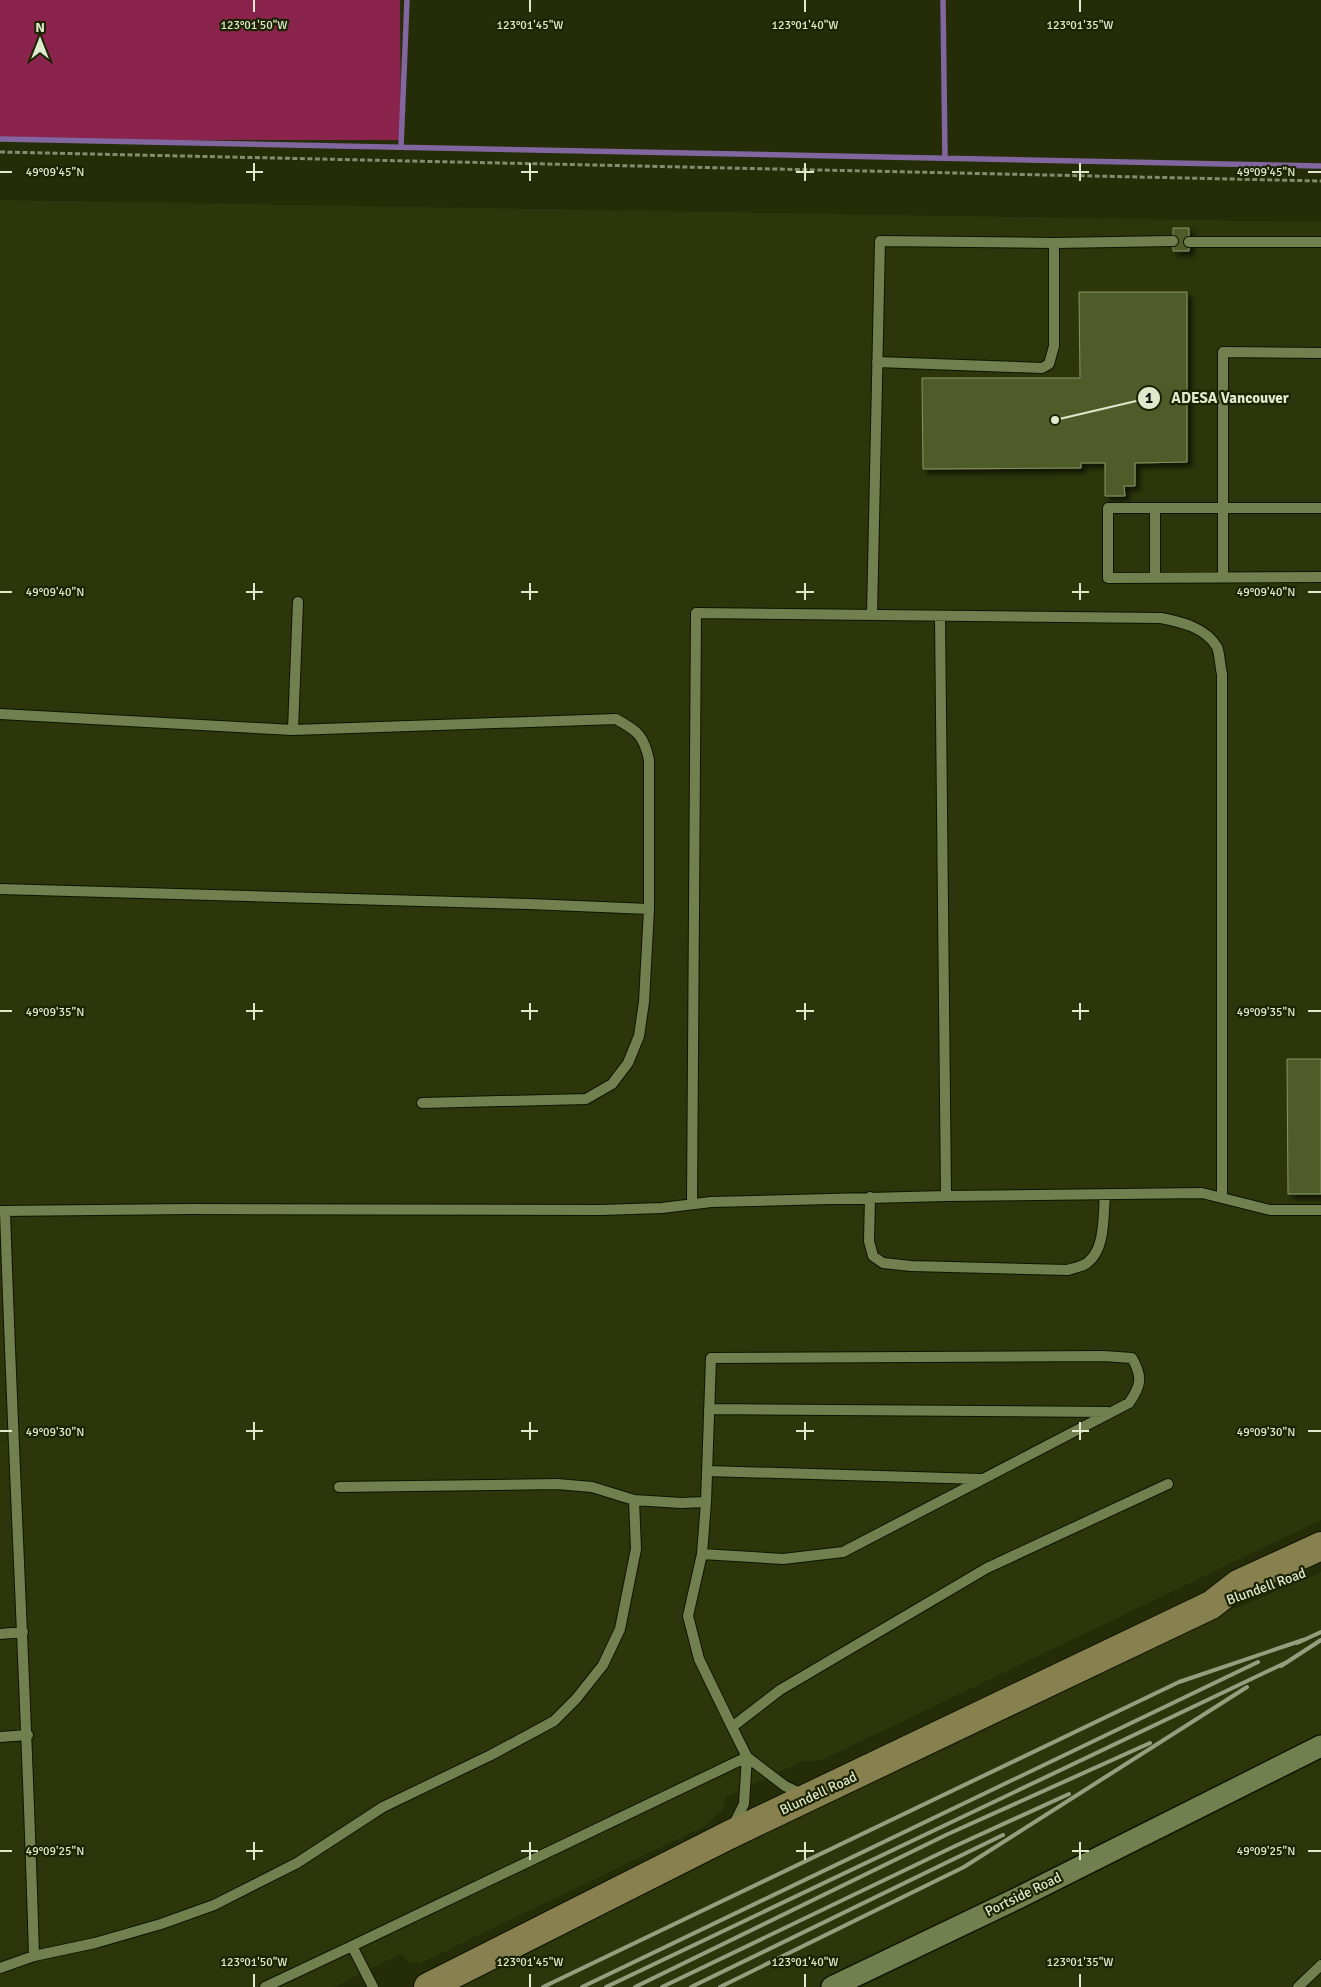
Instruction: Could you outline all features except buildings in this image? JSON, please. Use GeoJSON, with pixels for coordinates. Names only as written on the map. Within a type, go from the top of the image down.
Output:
{"type":"FeatureCollection","features":[{"type":"Feature","properties":{"kind":"main road","name":"Blundell Road"},"geometry":{"type":"LineString","coordinates":[[428,1987],[729,1835],[1211,1605],[1238,1584],[1321,1546]]}},
{"type":"Feature","properties":{"kind":"main road","name":"Blundell Road"},"geometry":{"type":"LineString","coordinates":[[1211,1605],[1243,1598],[1321,1566]]}},
{"type":"Feature","properties":{"kind":"street","name":"Portside Road"},"geometry":{"type":"LineString","coordinates":[[832,1987],[1018,1898],[1321,1746]]}},
{"type":"Feature","properties":{"kind":"lane"},"geometry":{"type":"LineString","coordinates":[[872,615],[880,241],[1054,243],[1173,241]]}},
{"type":"Feature","properties":{"kind":"lane"},"geometry":{"type":"LineString","coordinates":[[1189,242],[1321,242]]}},
{"type":"Feature","properties":{"kind":"lane"},"geometry":{"type":"LineString","coordinates":[[877,362],[1042,368],[1049,364],[1054,346],[1054,243]]}},
{"type":"Feature","properties":{"kind":"lane"},"geometry":{"type":"LineString","coordinates":[[1222,577],[1223,352],[1321,353]]}},
{"type":"Feature","properties":{"kind":"lane"},"geometry":{"type":"LineString","coordinates":[[1321,508],[1108,508],[1108,578],[1321,577]]}},
{"type":"Feature","properties":{"kind":"lane"},"geometry":{"type":"LineString","coordinates":[[1155,508],[1155,578]]}},
{"type":"Feature","properties":{"kind":"lane"},"geometry":{"type":"LineString","coordinates":[[292,730],[298,602]]}},
{"type":"Feature","properties":{"kind":"lane"},"geometry":{"type":"LineString","coordinates":[[692,1204],[696,612],[1161,618],[1182,622],[1200,630],[1217,647],[1222,674],[1222,1197]]}},
{"type":"Feature","properties":{"kind":"lane"},"geometry":{"type":"LineString","coordinates":[[940,616],[946,1196]]}},
{"type":"Feature","properties":{"kind":"lane"},"geometry":{"type":"LineString","coordinates":[[0,714],[292,730],[616,719],[631,727],[645,742],[649,760],[649,909],[644,1002],[639,1036],[628,1063],[612,1084],[586,1098],[422,1103]]}},
{"type":"Feature","properties":{"kind":"lane"},"geometry":{"type":"LineString","coordinates":[[0,889],[519,903],[649,909]]}},
{"type":"Feature","properties":{"kind":"lane"},"geometry":{"type":"LineString","coordinates":[[34,1956],[28,1735],[2,1211],[192,1209],[601,1210],[662,1208],[711,1202],[870,1197],[1202,1193],[1270,1210],[1321,1210]]}},
{"type":"Feature","properties":{"kind":"lane"},"geometry":{"type":"LineString","coordinates":[[870,1197],[868,1240],[873,1256],[883,1263],[911,1266],[1068,1270],[1086,1264],[1096,1252],[1102,1232],[1105,1194]]}},
{"type":"Feature","properties":{"kind":"lane"},"geometry":{"type":"LineString","coordinates":[[702,1554],[782,1559],[843,1552],[1129,1403],[1139,1389],[1139,1370],[1132,1358],[1103,1356],[711,1358],[706,1502],[702,1554],[688,1616],[699,1659],[747,1757],[785,1786],[809,1798]]}},
{"type":"Feature","properties":{"kind":"lane"},"geometry":{"type":"LineString","coordinates":[[709,1410],[1111,1412]]}},
{"type":"Feature","properties":{"kind":"lane"},"geometry":{"type":"LineString","coordinates":[[707,1472],[983,1479]]}},
{"type":"Feature","properties":{"kind":"lane"},"geometry":{"type":"LineString","coordinates":[[339,1487],[557,1484],[592,1487],[634,1500],[681,1504],[706,1502]]}},
{"type":"Feature","properties":{"kind":"lane"},"geometry":{"type":"LineString","coordinates":[[732,1727],[780,1690],[988,1568],[1168,1484]]}},
{"type":"Feature","properties":{"kind":"lane"},"geometry":{"type":"LineString","coordinates":[[0,1968],[34,1956],[95,1943],[161,1924],[214,1904],[297,1862],[383,1807],[491,1755],[554,1721],[576,1699],[603,1666],[620,1629],[636,1549],[634,1500]]}},
{"type":"Feature","properties":{"kind":"lane"},"geometry":{"type":"LineString","coordinates":[[0,1634],[23,1632]]}},
{"type":"Feature","properties":{"kind":"lane"},"geometry":{"type":"LineString","coordinates":[[0,1736],[28,1735]]}},
{"type":"Feature","properties":{"kind":"lane"},"geometry":{"type":"LineString","coordinates":[[729,1835],[744,1804],[747,1757]]}},
{"type":"Feature","properties":{"kind":"lane"},"geometry":{"type":"LineString","coordinates":[[265,1987],[747,1757]]}},
{"type":"Feature","properties":{"kind":"lane"},"geometry":{"type":"LineString","coordinates":[[352,1946],[373,1987]]}},
{"type":"Feature","properties":{"kind":"lane"},"geometry":{"type":"LineString","coordinates":[[1298,1987],[1321,1965]]}},
{"type":"Feature","properties":{"kind":"path"},"geometry":{"type":"LineString","coordinates":[[0,152],[1321,181]]}},
{"type":"Feature","properties":{"kind":"shaded area"},"geometry":{"type":"Polygon","coordinates":[[[0,0],[400,0],[401,140],[0,140],[0,0]]]}},
{"type":"Feature","properties":{"kind":"shaded area"},"geometry":{"type":"Polygon","coordinates":[[[0,200],[1321,222],[1321,1520],[822,1760],[801,1762],[726,1797],[722,1811],[705,1826],[419,1964],[409,1962],[401,1954],[334,1987],[0,1987],[0,200]]]}},
{"type":"Feature","properties":{"kind":"shaded area"},"geometry":{"type":"Polygon","coordinates":[[[1321,1572],[1321,1987],[440,1987],[1171,1636],[1321,1572]]]}},
{"type":"Feature","properties":{"kind":"waterway"},"geometry":{"type":"LineString","coordinates":[[401,146],[407,0]]}},
{"type":"Feature","properties":{"kind":"waterway"},"geometry":{"type":"LineString","coordinates":[[943,0],[945,158]]}},
{"type":"Feature","properties":{"kind":"waterway"},"geometry":{"type":"LineString","coordinates":[[0,139],[1321,166]]}},
{"type":"Feature","properties":{"kind":"railway"},"geometry":{"type":"LineString","coordinates":[[1297,1643],[1321,1632]]}},
{"type":"Feature","properties":{"kind":"railway"},"geometry":{"type":"LineString","coordinates":[[543,1987],[1179,1682],[1303,1640]]}},
{"type":"Feature","properties":{"kind":"railway"},"geometry":{"type":"LineString","coordinates":[[1281,1666],[1321,1640]]}},
{"type":"Feature","properties":{"kind":"railway"},"geometry":{"type":"LineString","coordinates":[[582,1987],[1258,1662]]}},
{"type":"Feature","properties":{"kind":"railway"},"geometry":{"type":"LineString","coordinates":[[606,1987],[1287,1662]]}},
{"type":"Feature","properties":{"kind":"railway"},"geometry":{"type":"LineString","coordinates":[[720,1987],[964,1867],[1247,1687]]}},
{"type":"Feature","properties":{"kind":"railway"},"geometry":{"type":"LineString","coordinates":[[635,1987],[948,1834],[1150,1743]]}},
{"type":"Feature","properties":{"kind":"railway"},"geometry":{"type":"LineString","coordinates":[[662,1987],[953,1847],[1069,1794]]}},
{"type":"Feature","properties":{"kind":"railway"},"geometry":{"type":"LineString","coordinates":[[691,1987],[1003,1835]]}},
{"type":"Feature","properties":{"kind":"place","name":"ADESA Vancouver"},"geometry":{"type":"Point","coordinates":[1055,420]}}]}
